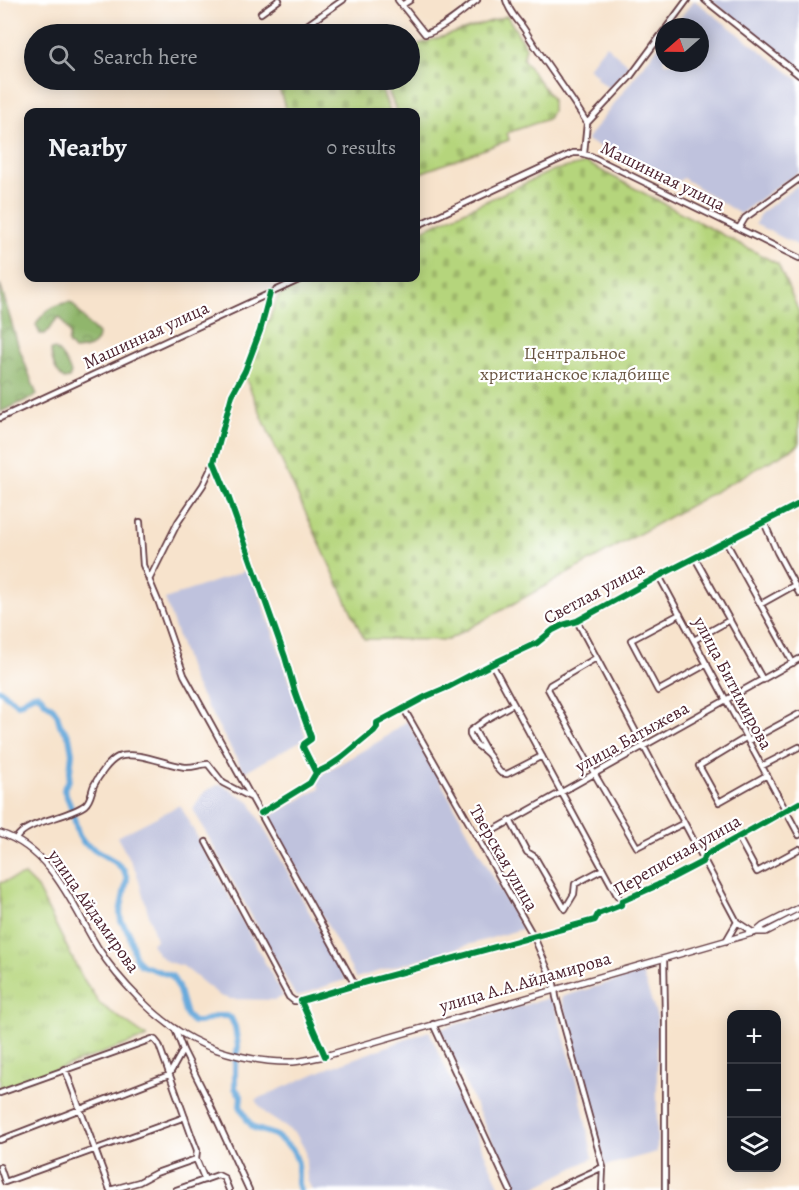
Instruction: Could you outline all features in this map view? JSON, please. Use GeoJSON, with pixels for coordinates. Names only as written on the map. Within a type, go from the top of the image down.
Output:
{"type":"FeatureCollection","features":[{"type":"Feature","properties":{"kind":"main road","name":"улица Айдамирова"},"geometry":{"type":"LineString","coordinates":[[0,833],[16,839],[32,849],[42,859],[60,882],[100,950],[121,979],[146,1005],[175,1029],[193,1040],[224,1052],[254,1059]]}},
{"type":"Feature","properties":{"kind":"main road"},"geometry":{"type":"LineString","coordinates":[[764,929],[799,908]]}},
{"type":"Feature","properties":{"kind":"main road"},"geometry":{"type":"LineString","coordinates":[[755,932],[799,915]]}},
{"type":"Feature","properties":{"kind":"main road","name":"улица А.А.Айдамирова"},"geometry":{"type":"LineString","coordinates":[[254,1059],[291,1062],[325,1056],[755,932]]}},
{"type":"Feature","properties":{"kind":"street"},"geometry":{"type":"LineString","coordinates":[[261,13],[279,0]]}},
{"type":"Feature","properties":{"kind":"street"},"geometry":{"type":"LineString","coordinates":[[308,24],[343,0]]}},
{"type":"Feature","properties":{"kind":"street"},"geometry":{"type":"LineString","coordinates":[[398,0],[417,24]]}},
{"type":"Feature","properties":{"kind":"street"},"geometry":{"type":"LineString","coordinates":[[402,5],[410,0]]}},
{"type":"Feature","properties":{"kind":"street"},"geometry":{"type":"LineString","coordinates":[[420,28],[425,34],[429,33],[477,0]]}},
{"type":"Feature","properties":{"kind":"street"},"geometry":{"type":"LineString","coordinates":[[506,0],[510,11],[586,123],[584,153]]}},
{"type":"Feature","properties":{"kind":"street"},"geometry":{"type":"LineString","coordinates":[[674,18],[687,0]]}},
{"type":"Feature","properties":{"kind":"street"},"geometry":{"type":"LineString","coordinates":[[705,0],[799,75]]}},
{"type":"Feature","properties":{"kind":"street"},"geometry":{"type":"LineString","coordinates":[[586,123],[630,77],[655,44]]}},
{"type":"Feature","properties":{"kind":"street","name":"Машинная улица"},"geometry":{"type":"LineString","coordinates":[[420,223],[573,153],[584,153],[799,258]]}},
{"type":"Feature","properties":{"kind":"street"},"geometry":{"type":"LineString","coordinates":[[739,228],[745,218],[799,179]]}},
{"type":"Feature","properties":{"kind":"street","name":"Машинная улица"},"geometry":{"type":"LineString","coordinates":[[0,418],[294,282]]}},
{"type":"Feature","properties":{"kind":"street"},"geometry":{"type":"LineString","coordinates":[[149,580],[178,522],[203,485],[214,462],[232,395],[246,371],[270,293]]}},
{"type":"Feature","properties":{"kind":"street"},"geometry":{"type":"LineString","coordinates":[[214,462],[285,657],[311,738],[303,747],[316,773]]}},
{"type":"Feature","properties":{"kind":"street","name":"Светлая улица"},"geometry":{"type":"LineString","coordinates":[[261,813],[310,783],[316,773],[340,759],[374,731],[377,723],[537,642],[553,630],[576,621],[799,504]]}},
{"type":"Feature","properties":{"kind":"street"},"geometry":{"type":"LineString","coordinates":[[140,522],[143,565],[184,675],[355,985]]}},
{"type":"Feature","properties":{"kind":"street"},"geometry":{"type":"LineString","coordinates":[[764,522],[799,593]]}},
{"type":"Feature","properties":{"kind":"street"},"geometry":{"type":"LineString","coordinates":[[726,542],[793,663]]}},
{"type":"Feature","properties":{"kind":"street"},"geometry":{"type":"LineString","coordinates":[[695,558],[763,680]]}},
{"type":"Feature","properties":{"kind":"street","name":"улица Битимирова"},"geometry":{"type":"LineString","coordinates":[[659,576],[799,834]]}},
{"type":"Feature","properties":{"kind":"street"},"geometry":{"type":"LineString","coordinates":[[761,604],[795,585]]}},
{"type":"Feature","properties":{"kind":"street"},"geometry":{"type":"LineString","coordinates":[[680,614],[631,640],[658,691],[707,664]]}},
{"type":"Feature","properties":{"kind":"street"},"geometry":{"type":"LineString","coordinates":[[694,640],[730,620]]}},
{"type":"Feature","properties":{"kind":"street"},"geometry":{"type":"LineString","coordinates":[[576,621],[737,922],[755,932]]}},
{"type":"Feature","properties":{"kind":"street"},"geometry":{"type":"LineString","coordinates":[[596,658],[548,687],[637,847],[684,823]]}},
{"type":"Feature","properties":{"kind":"street","name":"улица Батыжева"},"geometry":{"type":"LineString","coordinates":[[478,839],[799,659]]}},
{"type":"Feature","properties":{"kind":"street"},"geometry":{"type":"LineString","coordinates":[[492,664],[622,902]]}},
{"type":"Feature","properties":{"kind":"street"},"geometry":{"type":"LineString","coordinates":[[513,704],[485,720],[469,734],[475,746],[488,754],[497,770],[507,774],[542,756]]}},
{"type":"Feature","properties":{"kind":"street","name":"Тверская улица"},"geometry":{"type":"LineString","coordinates":[[404,709],[534,937],[555,984],[559,1008],[603,1167],[602,1190]]}},
{"type":"Feature","properties":{"kind":"street"},"geometry":{"type":"LineString","coordinates":[[767,775],[719,802],[699,766],[799,714]]}},
{"type":"Feature","properties":{"kind":"street"},"geometry":{"type":"LineString","coordinates":[[762,766],[799,747]]}},
{"type":"Feature","properties":{"kind":"street"},"geometry":{"type":"LineString","coordinates":[[16,839],[21,832],[34,825],[80,808],[89,801],[97,779],[117,757],[139,756],[186,768],[208,764],[224,783],[252,798]]}},
{"type":"Feature","properties":{"kind":"street","name":"Переписная улица"},"geometry":{"type":"LineString","coordinates":[[301,1001],[595,920],[598,914],[621,905],[622,902],[702,862],[706,855],[799,803]]}},
{"type":"Feature","properties":{"kind":"street"},"geometry":{"type":"LineString","coordinates":[[510,820],[527,852],[535,856],[565,909],[574,894],[575,884],[603,870]]}},
{"type":"Feature","properties":{"kind":"street"},"geometry":{"type":"LineString","coordinates":[[738,837],[757,872],[799,849]]}},
{"type":"Feature","properties":{"kind":"street"},"geometry":{"type":"LineString","coordinates":[[206,842],[289,997],[294,1001],[301,1001],[325,1056]]}},
{"type":"Feature","properties":{"kind":"street"},"geometry":{"type":"LineString","coordinates":[[726,941],[737,922]]}},
{"type":"Feature","properties":{"kind":"street"},"geometry":{"type":"LineString","coordinates":[[664,959],[665,1190]]}},
{"type":"Feature","properties":{"kind":"street"},"geometry":{"type":"LineString","coordinates":[[433,1024],[510,1190]]}},
{"type":"Feature","properties":{"kind":"street"},"geometry":{"type":"LineString","coordinates":[[175,1029],[249,1190]]}},
{"type":"Feature","properties":{"kind":"street"},"geometry":{"type":"LineString","coordinates":[[0,1093],[152,1039],[155,1040],[159,1045],[185,1117],[196,1150],[196,1159],[205,1180]]}},
{"type":"Feature","properties":{"kind":"street"},"geometry":{"type":"LineString","coordinates":[[0,1140],[169,1075],[183,1050]]}},
{"type":"Feature","properties":{"kind":"street"},"geometry":{"type":"LineString","coordinates":[[65,1069],[110,1190],[139,1182],[156,1173],[196,1159]]}},
{"type":"Feature","properties":{"kind":"street"},"geometry":{"type":"LineString","coordinates":[[5,1182],[185,1117]]}},
{"type":"Feature","properties":{"kind":"street"},"geometry":{"type":"LineString","coordinates":[[0,1167],[9,1190]]}},
{"type":"Feature","properties":{"kind":"street"},"geometry":{"type":"LineString","coordinates":[[553,1190],[603,1167]]}},
{"type":"Feature","properties":{"kind":"street"},"geometry":{"type":"LineString","coordinates":[[176,1190],[218,1175],[226,1182],[229,1190]]}},
{"type":"Feature","properties":{"kind":"shaded area"},"geometry":{"type":"Polygon","coordinates":[[[694,0],[799,80],[799,172],[740,214],[683,178],[679,181],[631,162],[586,140],[655,51],[655,72],[709,72],[709,18],[680,18],[694,0]]]}},
{"type":"Feature","properties":{"kind":"shaded area"},"geometry":{"type":"Polygon","coordinates":[[[711,0],[799,0],[799,71],[711,0]]]}},
{"type":"Feature","properties":{"kind":"shaded area"},"geometry":{"type":"Polygon","coordinates":[[[606,45],[629,65],[610,89],[588,68],[606,45]]]}},
{"type":"Feature","properties":{"kind":"shaded area"},"geometry":{"type":"Polygon","coordinates":[[[799,184],[799,246],[755,224],[760,214],[799,184]]]}},
{"type":"Feature","properties":{"kind":"shaded area"},"geometry":{"type":"Polygon","coordinates":[[[250,569],[285,666],[306,738],[244,772],[193,681],[165,599],[250,569]]]}},
{"type":"Feature","properties":{"kind":"shaded area"},"geometry":{"type":"Polygon","coordinates":[[[407,721],[522,929],[356,978],[269,817],[320,788],[315,778],[381,740],[407,721]]]}},
{"type":"Feature","properties":{"kind":"shaded area"},"geometry":{"type":"Polygon","coordinates":[[[220,784],[250,802],[346,980],[296,997],[193,809],[205,791],[220,784]]]}},
{"type":"Feature","properties":{"kind":"shaded area"},"geometry":{"type":"Polygon","coordinates":[[[180,805],[283,996],[276,1000],[230,999],[220,996],[183,966],[167,962],[151,944],[156,940],[136,871],[117,837],[180,805]]]}},
{"type":"Feature","properties":{"kind":"shaded area"},"geometry":{"type":"Polygon","coordinates":[[[642,973],[657,1017],[657,1152],[605,1166],[561,997],[642,973]]]}},
{"type":"Feature","properties":{"kind":"shaded area"},"geometry":{"type":"Polygon","coordinates":[[[552,997],[577,1080],[593,1158],[530,1190],[515,1190],[440,1029],[552,997]]]}},
{"type":"Feature","properties":{"kind":"shaded area"},"geometry":{"type":"Polygon","coordinates":[[[429,1031],[501,1190],[312,1190],[307,1180],[305,1150],[296,1134],[267,1115],[255,1100],[323,1070],[429,1031]]]}},
{"type":"Feature","properties":{"kind":"green space"},"geometry":{"type":"Polygon","coordinates":[[[507,16],[526,47],[523,59],[552,99],[552,111],[548,119],[507,133],[509,140],[420,173],[420,108],[395,108],[388,90],[420,90],[420,44],[507,16]]]}},
{"type":"Feature","properties":{"kind":"green space"},"geometry":{"type":"Polygon","coordinates":[[[279,90],[382,90],[388,108],[286,108],[279,90]]]}},
{"type":"Feature","properties":{"kind":"green space","name":"Центральное христианское кладбище"},"geometry":{"type":"Polygon","coordinates":[[[587,163],[778,264],[799,312],[799,445],[448,640],[364,639],[245,377],[279,295],[308,282],[420,282],[420,231],[554,170],[587,163]]]}},
{"type":"Feature","properties":{"kind":"green space"},"geometry":{"type":"Polygon","coordinates":[[[0,284],[18,345],[37,395],[0,412],[0,284]]]}},
{"type":"Feature","properties":{"kind":"green space"},"geometry":{"type":"Polygon","coordinates":[[[70,302],[98,334],[96,342],[90,347],[74,350],[68,343],[70,334],[60,317],[45,334],[40,334],[36,325],[50,309],[70,302]]]}},
{"type":"Feature","properties":{"kind":"green space"},"geometry":{"type":"Polygon","coordinates":[[[55,349],[68,366],[71,373],[69,378],[64,379],[56,370],[51,350],[55,349]]]}},
{"type":"Feature","properties":{"kind":"green space"},"geometry":{"type":"Polygon","coordinates":[[[24,875],[37,888],[82,977],[100,1004],[147,1037],[0,1090],[0,883],[24,875]]]}},
{"type":"Feature","properties":{"kind":"waterway"},"geometry":{"type":"LineString","coordinates":[[0,690],[18,704],[31,695],[37,694],[57,714],[60,725],[69,736],[72,753],[69,780],[64,790],[79,836],[84,843],[114,861],[124,870],[127,879],[120,912],[121,921],[129,933],[135,957],[141,965],[172,976],[178,987],[186,1015],[193,1022],[217,1016],[231,1018],[238,1046],[235,1088],[241,1096],[240,1106],[254,1128],[275,1135],[293,1150],[298,1163],[300,1190]]}},
{"type":"Feature","properties":{"kind":"cycle path"},"geometry":{"type":"LineString","coordinates":[[270,293],[260,331],[245,371],[232,395],[214,462],[285,657],[311,737],[303,747],[316,773]]}},
{"type":"Feature","properties":{"kind":"cycle path"},"geometry":{"type":"LineString","coordinates":[[261,813],[310,783],[316,773],[340,759],[374,731],[377,723],[537,643],[553,630],[577,621],[799,504]]}},
{"type":"Feature","properties":{"kind":"cycle path"},"geometry":{"type":"LineString","coordinates":[[325,1056],[301,1001],[595,920],[598,914],[621,905],[622,901],[702,862],[706,855],[799,803]]}}]}
